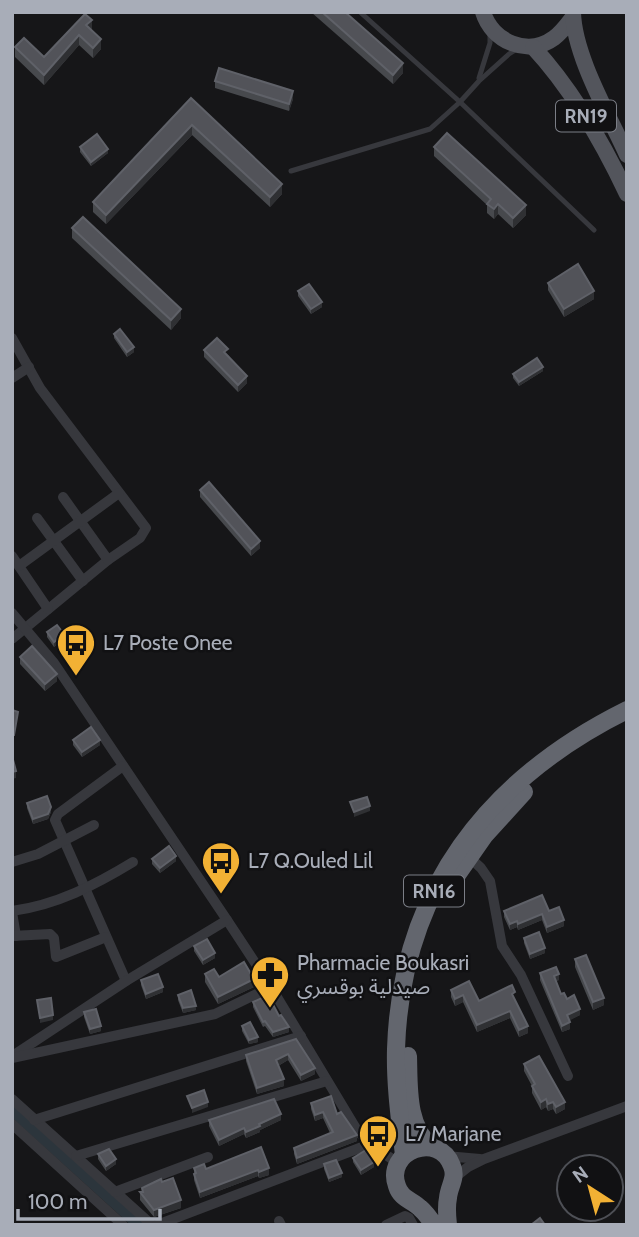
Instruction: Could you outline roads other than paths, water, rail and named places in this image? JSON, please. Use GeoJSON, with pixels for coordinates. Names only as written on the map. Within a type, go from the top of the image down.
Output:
{"type":"FeatureCollection","features":[{"type":"Feature","properties":{"kind":"highway","name":"RN16"},"geometry":{"type":"LineString","coordinates":[[434,1225],[418,1205],[399,1192],[395,1178],[401,1159],[396,1069],[399,1011],[410,954],[423,917],[439,882],[470,832],[512,787],[564,746],[627,710]]}},
{"type":"Feature","properties":{"kind":"highway","name":"RN16"},"geometry":{"type":"LineString","coordinates":[[448,1225],[452,1166],[439,1152],[423,1141],[418,1131],[411,1109],[408,1057],[411,1004],[419,964],[432,925],[449,887],[468,856],[502,814],[535,782],[580,749],[627,723]]}},
{"type":"Feature","properties":{"kind":"highway"},"geometry":{"type":"LineString","coordinates":[[401,1159],[417,1148],[439,1152]]}},
{"type":"Feature","properties":{"kind":"highway"},"geometry":{"type":"LineString","coordinates":[[418,1205],[434,1204],[451,1186]]}},
{"type":"Feature","properties":{"kind":"main road","name":"RN19"},"geometry":{"type":"LineString","coordinates":[[528,47],[553,39],[573,15]]}},
{"type":"Feature","properties":{"kind":"main road","name":"RN19"},"geometry":{"type":"LineString","coordinates":[[573,15],[575,36],[584,60],[627,155]]}},
{"type":"Feature","properties":{"kind":"main road","name":"RN19"},"geometry":{"type":"LineString","coordinates":[[486,20],[504,40],[528,47],[552,67],[580,106],[627,194]]}},
{"type":"Feature","properties":{"kind":"street"},"geometry":{"type":"LineString","coordinates":[[12,338],[40,388],[146,528],[140,538],[108,559],[12,639]]}},
{"type":"Feature","properties":{"kind":"street"},"geometry":{"type":"LineString","coordinates":[[12,378],[29,367]]}},
{"type":"Feature","properties":{"kind":"street"},"geometry":{"type":"LineString","coordinates":[[19,566],[119,493]]}},
{"type":"Feature","properties":{"kind":"street"},"geometry":{"type":"LineString","coordinates":[[63,497],[108,559]]}},
{"type":"Feature","properties":{"kind":"street"},"geometry":{"type":"LineString","coordinates":[[37,518],[83,581]]}},
{"type":"Feature","properties":{"kind":"street"},"geometry":{"type":"LineString","coordinates":[[12,556],[48,609]]}},
{"type":"Feature","properties":{"kind":"street"},"geometry":{"type":"LineString","coordinates":[[12,613],[54,663],[227,920],[271,987],[357,1130],[370,1144],[401,1159]]}},
{"type":"Feature","properties":{"kind":"street"},"geometry":{"type":"LineString","coordinates":[[124,766],[55,817],[55,824],[86,888],[125,981]]}},
{"type":"Feature","properties":{"kind":"street"},"geometry":{"type":"LineString","coordinates":[[12,862],[38,855],[94,825]]}},
{"type":"Feature","properties":{"kind":"street"},"geometry":{"type":"LineString","coordinates":[[468,856],[490,881],[502,946],[521,975],[568,1076]]}},
{"type":"Feature","properties":{"kind":"street"},"geometry":{"type":"LineString","coordinates":[[106,937],[56,957],[54,938],[50,934],[14,936],[12,911],[48,904],[86,888],[133,862]]}},
{"type":"Feature","properties":{"kind":"street"},"geometry":{"type":"LineString","coordinates":[[12,1057],[125,981],[227,920]]}},
{"type":"Feature","properties":{"kind":"street"},"geometry":{"type":"LineString","coordinates":[[12,1057],[215,1014],[271,987]]}},
{"type":"Feature","properties":{"kind":"street"},"geometry":{"type":"LineString","coordinates":[[34,1120],[301,1036]]}},
{"type":"Feature","properties":{"kind":"street"},"geometry":{"type":"LineString","coordinates":[[76,1156],[327,1081]]}},
{"type":"Feature","properties":{"kind":"street"},"geometry":{"type":"LineString","coordinates":[[14,1102],[155,1225],[370,1144]]}},
{"type":"Feature","properties":{"kind":"street"},"geometry":{"type":"LineString","coordinates":[[451,1186],[468,1167],[484,1158],[627,1106]]}},
{"type":"Feature","properties":{"kind":"street"},"geometry":{"type":"LineString","coordinates":[[12,1124],[123,1225]]}},
{"type":"Feature","properties":{"kind":"street"},"geometry":{"type":"LineString","coordinates":[[439,1152],[484,1158]]}},
{"type":"Feature","properties":{"kind":"street"},"geometry":{"type":"LineString","coordinates":[[115,1192],[208,1157]]}},
{"type":"Feature","properties":{"kind":"street"},"geometry":{"type":"LineString","coordinates":[[386,1225],[405,1216],[410,1218],[413,1225]]}},
{"type":"Feature","properties":{"kind":"lane"},"geometry":{"type":"LineString","coordinates":[[360,12],[460,102],[594,230]]}},
{"type":"Feature","properties":{"kind":"lane"},"geometry":{"type":"LineString","coordinates":[[479,81],[489,43],[486,20]]}},
{"type":"Feature","properties":{"kind":"lane"},"geometry":{"type":"LineString","coordinates":[[291,171],[430,129],[509,54],[528,47]]}},
{"type":"Feature","properties":{"kind":"waterway"},"geometry":{"type":"LineString","coordinates":[[12,1111],[138,1225]]}},
{"type":"Feature","properties":{"kind":"place","name":"L7 Poste Onee"},"geometry":{"type":"Point","coordinates":[76,677]}},
{"type":"Feature","properties":{"kind":"place","name":"L7 Q.Ouled Lil"},"geometry":{"type":"Point","coordinates":[221,895]}},
{"type":"Feature","properties":{"kind":"place","name":"Pharmacie Boukasri صيدلية بوقسري"},"geometry":{"type":"Point","coordinates":[270,1009]}},
{"type":"Feature","properties":{"kind":"place","name":"L7 Marjane"},"geometry":{"type":"Point","coordinates":[378,1168]}}]}
